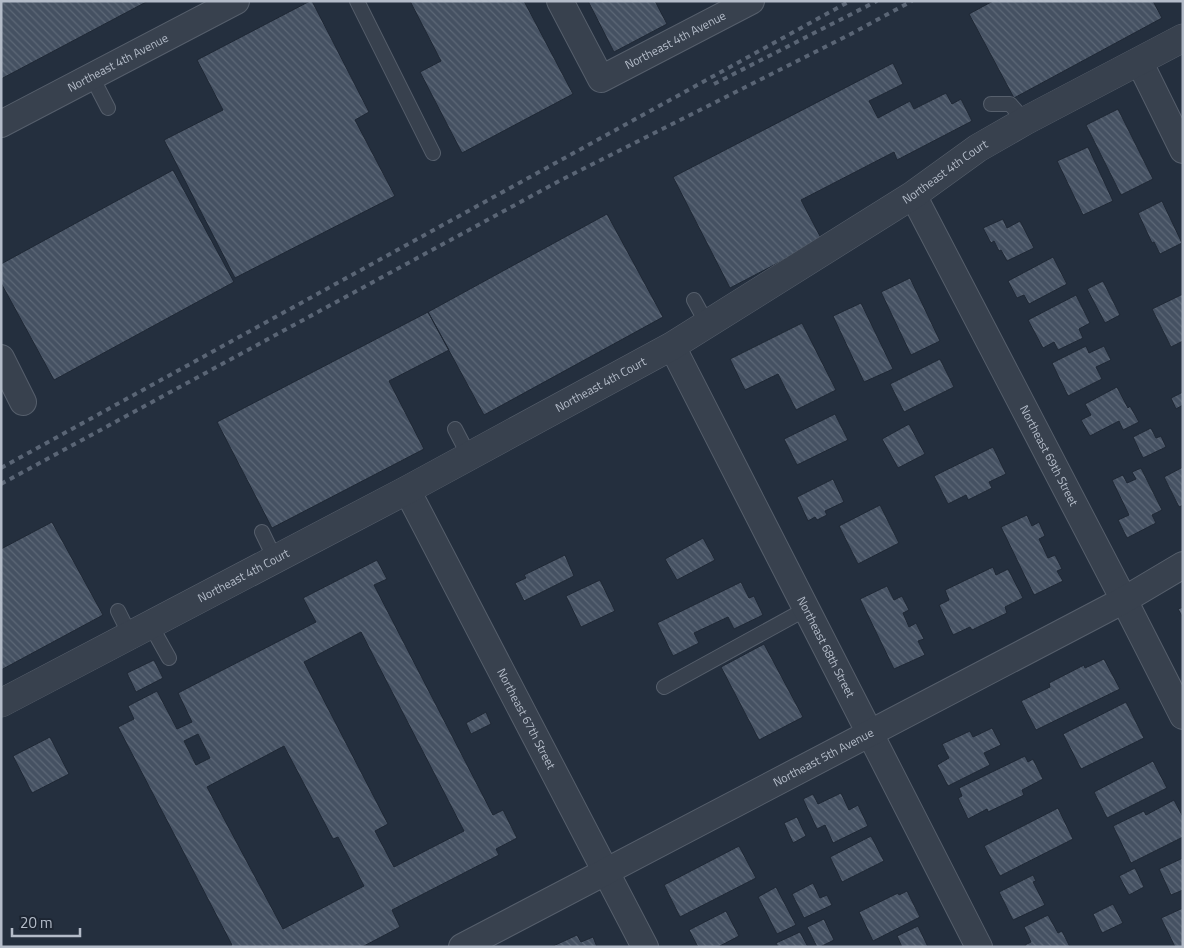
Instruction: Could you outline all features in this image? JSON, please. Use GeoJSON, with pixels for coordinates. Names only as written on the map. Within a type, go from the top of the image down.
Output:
{"type":"FeatureCollection","features":[{"type":"Feature","properties":{"kind":"street","name":"Northeast 4th Avenue"},"geometry":{"type":"LineString","coordinates":[[1,124],[236,1]]}},
{"type":"Feature","properties":{"kind":"street","name":"Northeast 4th Avenue"},"geometry":{"type":"LineString","coordinates":[[560,1],[601,79],[751,1]]}},
{"type":"Feature","properties":{"kind":"street","name":"Northeast 4th Court"},"geometry":{"type":"LineString","coordinates":[[1,702],[407,490],[672,346],[913,195],[978,148],[1025,121],[1183,38]]}},
{"type":"Feature","properties":{"kind":"street"},"geometry":{"type":"LineString","coordinates":[[1139,61],[1183,150]]}},
{"type":"Feature","properties":{"kind":"street","name":"Northeast 69th Street"},"geometry":{"type":"LineString","coordinates":[[913,195],[1183,716]]}},
{"type":"Feature","properties":{"kind":"street","name":"Northeast 68th Street"},"geometry":{"type":"LineString","coordinates":[[672,346],[979,947]]}},
{"type":"Feature","properties":{"kind":"street"},"geometry":{"type":"LineString","coordinates":[[1,358],[23,402]]}},
{"type":"Feature","properties":{"kind":"street","name":"Northeast 67th Street"},"geometry":{"type":"LineString","coordinates":[[407,490],[645,947]]}},
{"type":"Feature","properties":{"kind":"street","name":"Northeast 5th Avenue"},"geometry":{"type":"LineString","coordinates":[[462,947],[1124,600],[1183,565]]}},
{"type":"Feature","properties":{"kind":"lane"},"geometry":{"type":"LineString","coordinates":[[357,1],[433,153]]}},
{"type":"Feature","properties":{"kind":"lane"},"geometry":{"type":"LineString","coordinates":[[92,77],[108,108]]}},
{"type":"Feature","properties":{"kind":"lane"},"geometry":{"type":"LineString","coordinates":[[991,104],[1010,104],[1025,121]]}},
{"type":"Feature","properties":{"kind":"lane"},"geometry":{"type":"LineString","coordinates":[[694,300],[706,324]]}},
{"type":"Feature","properties":{"kind":"lane"},"geometry":{"type":"LineString","coordinates":[[455,429],[469,456]]}},
{"type":"Feature","properties":{"kind":"lane"},"geometry":{"type":"LineString","coordinates":[[262,532],[275,559]]}},
{"type":"Feature","properties":{"kind":"lane"},"geometry":{"type":"LineString","coordinates":[[664,687],[806,608]]}},
{"type":"Feature","properties":{"kind":"lane"},"geometry":{"type":"LineString","coordinates":[[118,611],[169,658]]}},
{"type":"Feature","properties":{"kind":"building"},"geometry":{"type":"Polygon","coordinates":[[[1,1],[148,1],[1,79],[1,1]]]}},
{"type":"Feature","properties":{"kind":"building"},"geometry":{"type":"Polygon","coordinates":[[[312,1],[369,112],[355,120],[395,196],[235,278],[164,140],[223,110],[197,60],[312,1]]]}},
{"type":"Feature","properties":{"kind":"building"},"geometry":{"type":"Polygon","coordinates":[[[410,1],[524,1],[573,94],[462,153],[420,72],[441,61],[410,1]]]}},
{"type":"Feature","properties":{"kind":"building"},"geometry":{"type":"Polygon","coordinates":[[[588,1],[655,1],[667,24],[614,52],[588,1]]]}},
{"type":"Feature","properties":{"kind":"building"},"geometry":{"type":"Polygon","coordinates":[[[993,1],[1153,1],[1162,18],[1014,98],[969,14],[993,1]]]}},
{"type":"Feature","properties":{"kind":"building"},"geometry":{"type":"Polygon","coordinates":[[[893,63],[903,84],[869,101],[878,118],[910,101],[914,109],[946,93],[952,104],[961,99],[972,121],[897,160],[894,152],[801,200],[822,240],[730,288],[673,177],[893,63]]]}},
{"type":"Feature","properties":{"kind":"building"},"geometry":{"type":"Polygon","coordinates":[[[1118,109],[1153,179],[1121,195],[1086,125],[1118,109]]]}},
{"type":"Feature","properties":{"kind":"building"},"geometry":{"type":"Polygon","coordinates":[[[1088,147],[1113,201],[1083,215],[1057,161],[1088,147]]]}},
{"type":"Feature","properties":{"kind":"building"},"geometry":{"type":"Polygon","coordinates":[[[173,170],[234,282],[54,380],[1,283],[1,264],[173,170]]]}},
{"type":"Feature","properties":{"kind":"building"},"geometry":{"type":"Polygon","coordinates":[[[1162,201],[1182,243],[1160,254],[1154,242],[1152,243],[1138,213],[1162,201]]]}},
{"type":"Feature","properties":{"kind":"building"},"geometry":{"type":"Polygon","coordinates":[[[607,214],[663,317],[484,415],[428,312],[607,214]]]}},
{"type":"Feature","properties":{"kind":"building"},"geometry":{"type":"Polygon","coordinates":[[[1003,219],[1007,228],[1020,221],[1034,248],[1007,261],[994,241],[991,243],[983,228],[1003,219]]]}},
{"type":"Feature","properties":{"kind":"building"},"geometry":{"type":"Polygon","coordinates":[[[1053,257],[1067,284],[1029,304],[1024,295],[1017,298],[1008,281],[1053,257]]]}},
{"type":"Feature","properties":{"kind":"building"},"geometry":{"type":"Polygon","coordinates":[[[910,278],[940,341],[911,355],[881,292],[910,278]]]}},
{"type":"Feature","properties":{"kind":"building"},"geometry":{"type":"Polygon","coordinates":[[[1103,281],[1120,315],[1105,323],[1087,289],[1103,281]]]}},
{"type":"Feature","properties":{"kind":"building"},"geometry":{"type":"Polygon","coordinates":[[[1183,294],[1183,341],[1171,347],[1152,309],[1183,294]]]}},
{"type":"Feature","properties":{"kind":"building"},"geometry":{"type":"Polygon","coordinates":[[[1076,295],[1090,323],[1079,329],[1083,338],[1058,350],[1054,342],[1043,348],[1028,320],[1076,295]]]}},
{"type":"Feature","properties":{"kind":"building"},"geometry":{"type":"Polygon","coordinates":[[[861,303],[893,369],[864,382],[833,316],[861,303]]]}},
{"type":"Feature","properties":{"kind":"building"},"geometry":{"type":"Polygon","coordinates":[[[428,312],[449,350],[389,381],[424,449],[272,528],[217,422],[428,312]]]}},
{"type":"Feature","properties":{"kind":"building"},"geometry":{"type":"Polygon","coordinates":[[[802,323],[836,390],[796,410],[778,374],[745,390],[730,359],[802,323]]]}},
{"type":"Feature","properties":{"kind":"building"},"geometry":{"type":"Polygon","coordinates":[[[1086,346],[1089,353],[1104,346],[1111,360],[1096,367],[1102,379],[1068,396],[1052,363],[1086,346]]]}},
{"type":"Feature","properties":{"kind":"building"},"geometry":{"type":"Polygon","coordinates":[[[940,359],[954,387],[904,412],[890,384],[940,359]]]}},
{"type":"Feature","properties":{"kind":"building"},"geometry":{"type":"Polygon","coordinates":[[[1117,387],[1128,408],[1130,406],[1139,422],[1123,430],[1119,421],[1090,436],[1081,420],[1091,415],[1085,404],[1117,387]]]}},
{"type":"Feature","properties":{"kind":"building"},"geometry":{"type":"Polygon","coordinates":[[[1183,392],[1183,405],[1176,409],[1171,398],[1183,392]]]}},
{"type":"Feature","properties":{"kind":"building"},"geometry":{"type":"Polygon","coordinates":[[[835,414],[848,440],[797,465],[784,439],[835,414]]]}},
{"type":"Feature","properties":{"kind":"building"},"geometry":{"type":"Polygon","coordinates":[[[909,424],[925,454],[898,468],[882,439],[909,424]]]}},
{"type":"Feature","properties":{"kind":"building"},"geometry":{"type":"Polygon","coordinates":[[[1151,428],[1156,438],[1161,436],[1166,447],[1143,458],[1133,437],[1151,428]]]}},
{"type":"Feature","properties":{"kind":"building"},"geometry":{"type":"Polygon","coordinates":[[[993,447],[1006,474],[989,482],[992,488],[968,500],[966,495],[948,504],[934,476],[993,447]]]}},
{"type":"Feature","properties":{"kind":"building"},"geometry":{"type":"Polygon","coordinates":[[[1183,467],[1183,505],[1179,507],[1164,477],[1183,467]]]}},
{"type":"Feature","properties":{"kind":"building"},"geometry":{"type":"Polygon","coordinates":[[[1141,468],[1162,510],[1152,515],[1156,523],[1127,538],[1118,520],[1129,515],[1112,480],[1123,475],[1127,483],[1136,479],[1132,472],[1141,468]]]}},
{"type":"Feature","properties":{"kind":"building"},"geometry":{"type":"Polygon","coordinates":[[[833,479],[844,502],[825,511],[827,515],[817,520],[815,517],[808,521],[797,497],[833,479]]]}},
{"type":"Feature","properties":{"kind":"building"},"geometry":{"type":"Polygon","coordinates":[[[880,505],[899,543],[858,564],[839,526],[880,505]]]}},
{"type":"Feature","properties":{"kind":"building"},"geometry":{"type":"Polygon","coordinates":[[[1027,515],[1032,526],[1039,522],[1045,536],[1039,539],[1048,558],[1055,555],[1062,569],[1057,571],[1063,581],[1034,595],[1001,527],[1027,515]]]}},
{"type":"Feature","properties":{"kind":"building"},"geometry":{"type":"Polygon","coordinates":[[[52,522],[103,615],[1,670],[1,549],[52,522]]]}},
{"type":"Feature","properties":{"kind":"building"},"geometry":{"type":"Polygon","coordinates":[[[703,538],[715,560],[677,580],[665,559],[703,538]]]}},
{"type":"Feature","properties":{"kind":"building"},"geometry":{"type":"Polygon","coordinates":[[[565,555],[574,576],[524,601],[515,583],[526,578],[524,575],[565,555]]]}},
{"type":"Feature","properties":{"kind":"building"},"geometry":{"type":"Polygon","coordinates":[[[377,560],[387,579],[374,585],[493,815],[503,810],[517,838],[496,849],[499,855],[392,910],[400,927],[362,947],[228,947],[232,945],[118,727],[134,719],[128,706],[157,691],[177,729],[192,722],[178,693],[316,622],[303,598],[377,560]],[[361,632],[304,662],[388,824],[375,831],[394,867],[464,831],[361,632]],[[198,734],[184,741],[196,765],[210,758],[198,734]],[[284,746],[207,787],[283,929],[364,886],[338,837],[333,839],[284,746]]]}},
{"type":"Feature","properties":{"kind":"building"},"geometry":{"type":"Polygon","coordinates":[[[993,567],[996,575],[1008,569],[1023,598],[1005,607],[1007,613],[972,630],[970,627],[953,635],[939,605],[949,600],[945,590],[993,567]]]}},
{"type":"Feature","properties":{"kind":"building"},"geometry":{"type":"Polygon","coordinates":[[[600,580],[615,611],[581,627],[566,596],[600,580]]]}},
{"type":"Feature","properties":{"kind":"building"},"geometry":{"type":"Polygon","coordinates":[[[741,582],[749,598],[754,596],[763,615],[734,629],[728,617],[694,633],[699,643],[673,656],[657,623],[741,582]]]}},
{"type":"Feature","properties":{"kind":"building"},"geometry":{"type":"Polygon","coordinates":[[[887,586],[894,600],[902,596],[909,610],[903,613],[909,627],[916,623],[924,639],[918,641],[925,655],[894,669],[860,599],[887,586]]]}},
{"type":"Feature","properties":{"kind":"building"},"geometry":{"type":"Polygon","coordinates":[[[1183,607],[1183,618],[1178,609],[1183,607]]]}},
{"type":"Feature","properties":{"kind":"building"},"geometry":{"type":"Polygon","coordinates":[[[764,644],[803,717],[759,740],[721,667],[764,644]]]}},
{"type":"Feature","properties":{"kind":"building"},"geometry":{"type":"Polygon","coordinates":[[[1104,659],[1120,689],[1036,730],[1021,701],[1050,687],[1049,683],[1084,665],[1085,668],[1104,659]]]}},
{"type":"Feature","properties":{"kind":"building"},"geometry":{"type":"Polygon","coordinates":[[[154,660],[163,678],[136,692],[127,673],[154,660]]]}},
{"type":"Feature","properties":{"kind":"building"},"geometry":{"type":"Polygon","coordinates":[[[1126,702],[1144,738],[1081,769],[1063,734],[1126,702]]]}},
{"type":"Feature","properties":{"kind":"building"},"geometry":{"type":"Polygon","coordinates":[[[486,712],[491,724],[471,734],[466,723],[486,712]]]}},
{"type":"Feature","properties":{"kind":"building"},"geometry":{"type":"Polygon","coordinates":[[[992,728],[1001,745],[984,753],[990,765],[948,786],[937,765],[949,758],[942,744],[970,731],[973,737],[992,728]]]}},
{"type":"Feature","properties":{"kind":"building"},"geometry":{"type":"Polygon","coordinates":[[[50,737],[69,774],[32,793],[13,756],[50,737]]]}},
{"type":"Feature","properties":{"kind":"building"},"geometry":{"type":"Polygon","coordinates":[[[1025,756],[1028,762],[1033,759],[1043,779],[1022,790],[1024,795],[988,812],[987,809],[968,819],[958,798],[962,796],[959,788],[1025,756]]]}},
{"type":"Feature","properties":{"kind":"building"},"geometry":{"type":"Polygon","coordinates":[[[1153,761],[1167,788],[1107,818],[1094,792],[1153,761]]]}},
{"type":"Feature","properties":{"kind":"building"},"geometry":{"type":"Polygon","coordinates":[[[841,793],[849,810],[858,805],[868,826],[833,843],[825,825],[817,829],[803,799],[813,794],[818,804],[841,793]]]}},
{"type":"Feature","properties":{"kind":"building"},"geometry":{"type":"Polygon","coordinates":[[[1174,800],[1183,817],[1183,837],[1131,863],[1113,826],[1144,811],[1146,815],[1174,800]]]}},
{"type":"Feature","properties":{"kind":"building"},"geometry":{"type":"Polygon","coordinates":[[[1058,808],[1073,839],[1000,876],[984,846],[1058,808]]]}},
{"type":"Feature","properties":{"kind":"building"},"geometry":{"type":"Polygon","coordinates":[[[797,817],[806,836],[793,843],[784,823],[797,817]]]}},
{"type":"Feature","properties":{"kind":"building"},"geometry":{"type":"Polygon","coordinates":[[[871,836],[884,861],[842,882],[830,857],[871,836]]]}},
{"type":"Feature","properties":{"kind":"building"},"geometry":{"type":"Polygon","coordinates":[[[739,846],[756,878],[680,917],[664,885],[739,846]]]}},
{"type":"Feature","properties":{"kind":"building"},"geometry":{"type":"Polygon","coordinates":[[[1183,858],[1183,890],[1171,895],[1159,869],[1183,858]]]}},
{"type":"Feature","properties":{"kind":"building"},"geometry":{"type":"Polygon","coordinates":[[[1135,868],[1144,887],[1129,895],[1119,876],[1135,868]]]}},
{"type":"Feature","properties":{"kind":"building"},"geometry":{"type":"Polygon","coordinates":[[[1033,875],[1036,881],[1033,882],[1045,905],[1013,920],[999,892],[1033,875]]]}},
{"type":"Feature","properties":{"kind":"building"},"geometry":{"type":"Polygon","coordinates":[[[813,883],[820,898],[827,895],[832,905],[804,918],[792,894],[813,883]]]}},
{"type":"Feature","properties":{"kind":"building"},"geometry":{"type":"Polygon","coordinates":[[[776,887],[796,925],[777,934],[758,897],[776,887]]]}},
{"type":"Feature","properties":{"kind":"building"},"geometry":{"type":"Polygon","coordinates":[[[907,891],[920,917],[873,941],[859,912],[898,893],[899,895],[907,891]]]}},
{"type":"Feature","properties":{"kind":"building"},"geometry":{"type":"Polygon","coordinates":[[[1113,904],[1123,923],[1102,933],[1093,914],[1113,904]]]}},
{"type":"Feature","properties":{"kind":"building"},"geometry":{"type":"Polygon","coordinates":[[[1183,908],[1183,947],[1175,947],[1161,918],[1183,908]]]}},
{"type":"Feature","properties":{"kind":"building"},"geometry":{"type":"Polygon","coordinates":[[[726,911],[739,936],[718,947],[698,947],[689,930],[726,911]]]}},
{"type":"Feature","properties":{"kind":"building"},"geometry":{"type":"Polygon","coordinates":[[[1048,915],[1058,933],[1062,931],[1070,947],[1026,947],[1025,945],[1031,942],[1024,927],[1048,915]]]}},
{"type":"Feature","properties":{"kind":"building"},"geometry":{"type":"Polygon","coordinates":[[[824,919],[834,940],[817,947],[807,927],[824,919]]]}},
{"type":"Feature","properties":{"kind":"building"},"geometry":{"type":"Polygon","coordinates":[[[918,926],[928,947],[902,947],[897,936],[918,926]]]}},
{"type":"Feature","properties":{"kind":"building"},"geometry":{"type":"Polygon","coordinates":[[[800,932],[808,947],[778,947],[776,943],[800,932]]]}},
{"type":"Feature","properties":{"kind":"building"},"geometry":{"type":"Polygon","coordinates":[[[577,935],[581,942],[593,937],[597,947],[551,947],[577,935]]]}},
{"type":"Feature","properties":{"kind":"railway"},"geometry":{"type":"LineString","coordinates":[[1,468],[850,1]]}},
{"type":"Feature","properties":{"kind":"railway"},"geometry":{"type":"LineString","coordinates":[[714,84],[877,1]]}},
{"type":"Feature","properties":{"kind":"railway"},"geometry":{"type":"LineString","coordinates":[[1,484],[561,180],[849,35],[912,1]]}}]}
